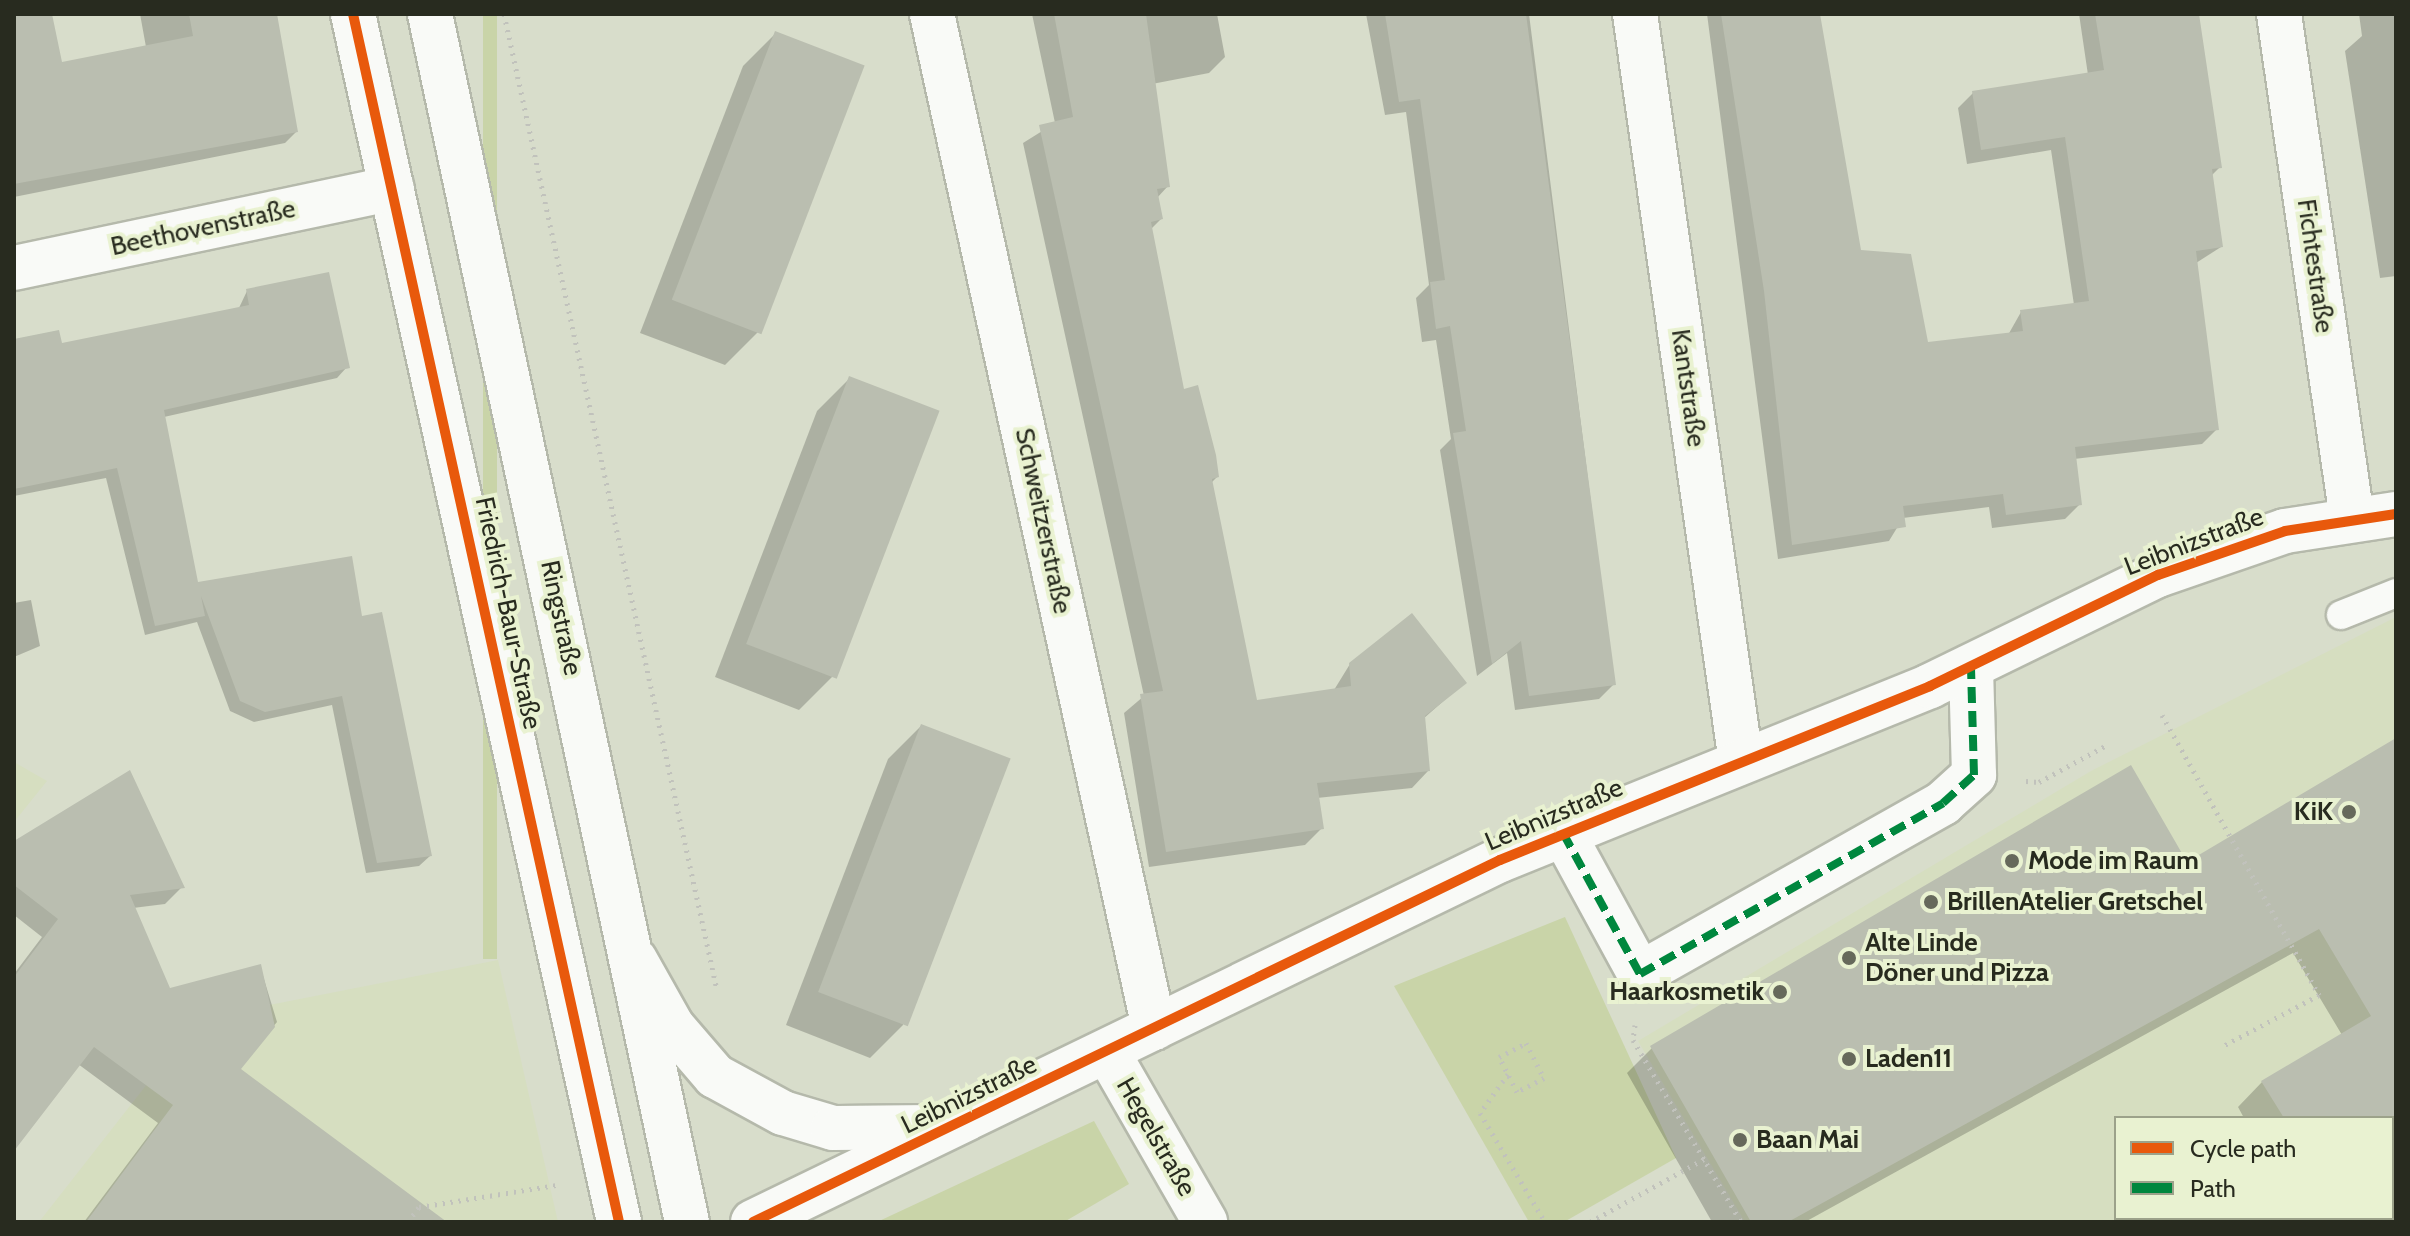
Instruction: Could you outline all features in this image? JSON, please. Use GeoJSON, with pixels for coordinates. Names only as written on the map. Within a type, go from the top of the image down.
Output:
{"type":"FeatureCollection","features":[{"type":"Feature","properties":{"kind":"street","name":"Friedrich-Baur-Straße"},"geometry":{"type":"LineString","coordinates":[[353,14],[619,1222]]}},
{"type":"Feature","properties":{"kind":"street","name":"Ringstraße"},"geometry":{"type":"LineString","coordinates":[[430,14],[635,960],[687,1222]]}},
{"type":"Feature","properties":{"kind":"street","name":"Schweitzerstraße"},"geometry":{"type":"LineString","coordinates":[[932,14],[1154,1028]]}},
{"type":"Feature","properties":{"kind":"street","name":"Kantstraße"},"geometry":{"type":"LineString","coordinates":[[1635,14],[1741,762]]}},
{"type":"Feature","properties":{"kind":"street","name":"Fichtestraße"},"geometry":{"type":"LineString","coordinates":[[2279,14],[2352,519]]}},
{"type":"Feature","properties":{"kind":"street","name":"Beethovenstraße"},"geometry":{"type":"LineString","coordinates":[[14,268],[392,188]]}},
{"type":"Feature","properties":{"kind":"street","name":"Leibnizstraße"},"geometry":{"type":"LineString","coordinates":[[753,1222],[1563,833],[1971,668],[2158,575],[2285,531],[2396,514]]}},
{"type":"Feature","properties":{"kind":"street"},"geometry":{"type":"LineString","coordinates":[[1640,974],[1943,803],[1974,775],[1971,668]]}},
{"type":"Feature","properties":{"kind":"street","name":"Leibnizstraße"},"geometry":{"type":"LineString","coordinates":[[1563,833],[1640,974]]}},
{"type":"Feature","properties":{"kind":"street","name":"Leibnizstraße"},"geometry":{"type":"LineString","coordinates":[[635,960],[672,1026],[715,1076],[783,1113],[833,1128],[959,1124]]}},
{"type":"Feature","properties":{"kind":"street","name":"Hegelstraße"},"geometry":{"type":"LineString","coordinates":[[1108,1053],[1205,1222]]}},
{"type":"Feature","properties":{"kind":"lane"},"geometry":{"type":"LineString","coordinates":[[2341,615],[2396,593]]}},
{"type":"Feature","properties":{"kind":"path"},"geometry":{"type":"LineString","coordinates":[[504,14],[719,999]]}},
{"type":"Feature","properties":{"kind":"path"},"geometry":{"type":"LineString","coordinates":[[2162,715],[2319,995],[2221,1047]]}},
{"type":"Feature","properties":{"kind":"path"},"geometry":{"type":"LineString","coordinates":[[1974,775],[2039,782],[2107,745]]}},
{"type":"Feature","properties":{"kind":"path"},"geometry":{"type":"LineString","coordinates":[[1640,974],[1633,1040],[1741,1222]]}},
{"type":"Feature","properties":{"kind":"path"},"geometry":{"type":"LineString","coordinates":[[1526,1043],[1544,1078],[1517,1092],[1508,1074],[1499,1057],[1526,1043]]}},
{"type":"Feature","properties":{"kind":"path"},"geometry":{"type":"LineString","coordinates":[[1508,1074],[1480,1113],[1545,1222]]}},
{"type":"Feature","properties":{"kind":"path"},"geometry":{"type":"LineString","coordinates":[[1590,1222],[1704,1159]]}},
{"type":"Feature","properties":{"kind":"path"},"geometry":{"type":"LineString","coordinates":[[408,1222],[419,1207],[609,1176]]}},
{"type":"Feature","properties":{"kind":"shaded area"},"geometry":{"type":"Polygon","coordinates":[[[483,14],[497,14],[497,959],[483,959],[483,14]]]}},
{"type":"Feature","properties":{"kind":"shaded area"},"geometry":{"type":"Polygon","coordinates":[[[2396,617],[2396,1222],[1745,1222],[1638,1041],[2091,771],[2396,617]]]}},
{"type":"Feature","properties":{"kind":"shaded area"},"geometry":{"type":"Polygon","coordinates":[[[14,762],[47,781],[14,822],[14,762]]]}},
{"type":"Feature","properties":{"kind":"shaded area"},"geometry":{"type":"Polygon","coordinates":[[[1565,917],[1676,1158],[1564,1222],[1529,1222],[1394,986],[1565,917]]]}},
{"type":"Feature","properties":{"kind":"shaded area"},"geometry":{"type":"Polygon","coordinates":[[[498,960],[558,1222],[39,1222],[198,1019],[498,960]]]}},
{"type":"Feature","properties":{"kind":"shaded area"},"geometry":{"type":"Polygon","coordinates":[[[1094,1121],[1129,1184],[1064,1222],[877,1222],[1094,1121]]]}},
{"type":"Feature","properties":{"kind":"building"},"geometry":{"type":"Polygon","coordinates":[[[14,14],[52,14],[62,62],[193,36],[189,14],[277,14],[298,132],[14,184],[14,14]]]}},
{"type":"Feature","properties":{"kind":"building"},"geometry":{"type":"Polygon","coordinates":[[[1054,14],[1146,14],[1170,187],[1157,189],[1163,219],[1151,222],[1184,389],[1198,385],[1216,455],[1219,477],[1212,479],[1257,700],[1351,686],[1349,663],[1412,613],[1467,683],[1425,716],[1430,771],[1317,783],[1324,829],[1166,852],[1140,694],[1163,691],[1039,125],[1073,117],[1054,14]]]}},
{"type":"Feature","properties":{"kind":"building"},"geometry":{"type":"Polygon","coordinates":[[[1385,14],[1526,14],[1616,685],[1529,696],[1521,641],[1492,664],[1453,433],[1466,431],[1450,326],[1436,329],[1430,282],[1445,280],[1420,99],[1399,102],[1385,14]]]}},
{"type":"Feature","properties":{"kind":"building"},"geometry":{"type":"Polygon","coordinates":[[[1721,14],[1820,14],[1861,250],[1911,254],[1928,342],[2023,331],[2020,310],[2089,301],[2065,137],[1981,150],[1972,91],[2104,70],[2095,14],[2199,14],[2222,168],[2212,169],[2223,247],[2196,251],[2219,430],[2075,447],[2082,505],[2006,515],[2003,494],[1903,506],[1906,527],[1792,545],[1764,291],[1721,14]]]}},
{"type":"Feature","properties":{"kind":"building"},"geometry":{"type":"Polygon","coordinates":[[[775,31],[865,65],[761,334],[672,300],[775,31]]]}},
{"type":"Feature","properties":{"kind":"building"},"geometry":{"type":"Polygon","coordinates":[[[329,272],[350,368],[164,410],[198,582],[352,556],[362,616],[382,612],[432,856],[377,863],[342,696],[265,712],[240,701],[201,596],[205,616],[155,626],[117,468],[14,489],[14,339],[59,330],[62,343],[249,305],[246,289],[329,272]]]}},
{"type":"Feature","properties":{"kind":"building"},"geometry":{"type":"Polygon","coordinates":[[[849,376],[940,411],[837,679],[746,644],[849,376]]]}},
{"type":"Feature","properties":{"kind":"building"},"geometry":{"type":"Polygon","coordinates":[[[921,724],[1011,758],[908,1026],[818,992],[921,724]]]}},
{"type":"Feature","properties":{"kind":"building"},"geometry":{"type":"Polygon","coordinates":[[[2396,738],[2396,1118],[2283,1116],[2261,1081],[2371,1016],[2319,929],[1788,1222],[1751,1222],[1650,1046],[2131,765],[2187,862],[2396,738]]]}},
{"type":"Feature","properties":{"kind":"building"},"geometry":{"type":"Polygon","coordinates":[[[130,770],[185,888],[130,895],[170,988],[261,964],[275,1027],[241,1069],[447,1222],[86,1222],[173,1105],[94,1047],[14,1151],[14,977],[58,919],[14,885],[14,841],[130,770]]]}},
{"type":"Feature","properties":{"kind":"marked path"},"geometry":{"type":"LineString","coordinates":[[1563,833],[1640,974],[1943,803],[1974,775],[1971,668]]}},
{"type":"Feature","properties":{"kind":"cycle path"},"geometry":{"type":"LineString","coordinates":[[353,14],[619,1222]]}},
{"type":"Feature","properties":{"kind":"cycle path"},"geometry":{"type":"LineString","coordinates":[[753,1222],[1500,860],[1930,686],[2158,575],[2285,531],[2396,514]]}},
{"type":"Feature","properties":{"kind":"place","name":"KiK"},"geometry":{"type":"Point","coordinates":[2349,812]}},
{"type":"Feature","properties":{"kind":"place","name":"Mode im Raum"},"geometry":{"type":"Point","coordinates":[2012,861]}},
{"type":"Feature","properties":{"kind":"place","name":"BrillenAtelier Gretschel"},"geometry":{"type":"Point","coordinates":[1931,902]}},
{"type":"Feature","properties":{"kind":"place","name":"Alte Linde Döner und Pizza"},"geometry":{"type":"Point","coordinates":[1849,958]}},
{"type":"Feature","properties":{"kind":"place","name":"Haarkosmetik"},"geometry":{"type":"Point","coordinates":[1780,992]}},
{"type":"Feature","properties":{"kind":"place","name":"Laden11"},"geometry":{"type":"Point","coordinates":[1849,1059]}},
{"type":"Feature","properties":{"kind":"place","name":"Baan Mai"},"geometry":{"type":"Point","coordinates":[1740,1140]}}]}
